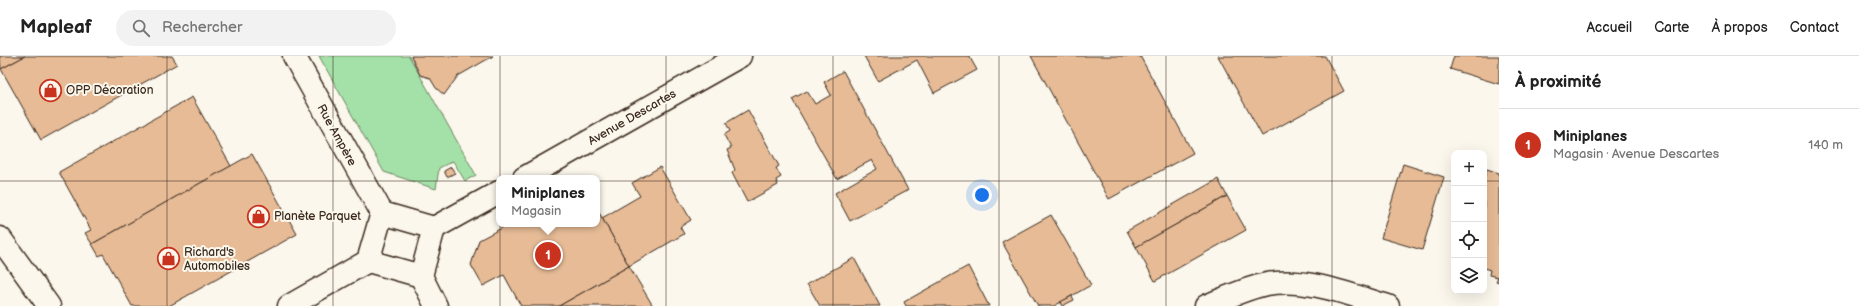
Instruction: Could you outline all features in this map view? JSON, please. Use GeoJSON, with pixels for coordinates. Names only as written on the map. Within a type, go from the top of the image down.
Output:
{"type":"FeatureCollection","features":[{"type":"Feature","properties":{"kind":"street","name":"Rue Ampère"},"geometry":{"type":"LineString","coordinates":[[294,56],[382,214]]}},
{"type":"Feature","properties":{"kind":"street","name":"Avenue Descartes"},"geometry":{"type":"LineString","coordinates":[[529,175],[740,56]]}},
{"type":"Feature","properties":{"kind":"street"},"geometry":{"type":"LineString","coordinates":[[368,262],[382,214],[434,228],[496,194]]}},
{"type":"Feature","properties":{"kind":"street"},"geometry":{"type":"LineString","coordinates":[[434,228],[421,276],[436,306]]}},
{"type":"Feature","properties":{"kind":"street"},"geometry":{"type":"LineString","coordinates":[[0,238],[49,306]]}},
{"type":"Feature","properties":{"kind":"street"},"geometry":{"type":"LineString","coordinates":[[288,306],[368,262],[421,276]]}},
{"type":"Feature","properties":{"kind":"street"},"geometry":{"type":"LineString","coordinates":[[1206,306],[1245,289],[1269,284],[1294,283],[1324,288],[1388,306]]}},
{"type":"Feature","properties":{"kind":"green space"},"geometry":{"type":"Polygon","coordinates":[[[319,56],[409,56],[476,175],[465,181],[453,161],[439,168],[436,189],[384,172],[319,56]]]}},
{"type":"Feature","properties":{"kind":"building"},"geometry":{"type":"Polygon","coordinates":[[[0,56],[25,56],[1,69],[0,56]]]}},
{"type":"Feature","properties":{"kind":"building"},"geometry":{"type":"Polygon","coordinates":[[[25,56],[172,56],[177,64],[41,140],[1,69],[25,56]]]}},
{"type":"Feature","properties":{"kind":"building"},"geometry":{"type":"Polygon","coordinates":[[[411,56],[493,56],[458,76],[444,95],[436,88],[430,78],[420,75],[411,56]]]}},
{"type":"Feature","properties":{"kind":"building"},"geometry":{"type":"Polygon","coordinates":[[[864,56],[969,56],[977,70],[934,93],[917,60],[878,81],[864,56]]]}},
{"type":"Feature","properties":{"kind":"building"},"geometry":{"type":"Polygon","coordinates":[[[1031,56],[1140,56],[1193,153],[1109,199],[1031,56]]]}},
{"type":"Feature","properties":{"kind":"building"},"geometry":{"type":"Polygon","coordinates":[[[1218,56],[1325,56],[1344,91],[1262,136],[1218,56]]]}},
{"type":"Feature","properties":{"kind":"building"},"geometry":{"type":"Polygon","coordinates":[[[1454,56],[1499,56],[1499,84],[1450,69],[1454,56]]]}},
{"type":"Feature","properties":{"kind":"building"},"geometry":{"type":"Polygon","coordinates":[[[843,71],[908,190],[850,221],[835,193],[877,169],[872,160],[837,179],[792,99],[807,91],[815,104],[831,95],[824,82],[843,71]]]}},
{"type":"Feature","properties":{"kind":"building"},"geometry":{"type":"Polygon","coordinates":[[[192,97],[231,166],[92,244],[85,233],[91,230],[59,172],[192,97]]]}},
{"type":"Feature","properties":{"kind":"building"},"geometry":{"type":"Polygon","coordinates":[[[748,110],[779,166],[776,168],[781,177],[776,180],[778,185],[747,202],[732,173],[735,170],[727,150],[731,148],[724,135],[730,131],[726,123],[748,110]]]}},
{"type":"Feature","properties":{"kind":"building"},"geometry":{"type":"Polygon","coordinates":[[[252,154],[297,234],[169,306],[132,306],[103,254],[99,256],[92,244],[252,154]]]}},
{"type":"Feature","properties":{"kind":"building"},"geometry":{"type":"Polygon","coordinates":[[[1403,164],[1444,177],[1422,250],[1381,238],[1403,164]]]}},
{"type":"Feature","properties":{"kind":"building"},"geometry":{"type":"Polygon","coordinates":[[[451,167],[455,173],[447,177],[444,171],[451,167]]]}},
{"type":"Feature","properties":{"kind":"building"},"geometry":{"type":"Polygon","coordinates":[[[660,167],[691,220],[680,227],[684,234],[629,266],[602,218],[640,196],[632,183],[660,167]]]}},
{"type":"Feature","properties":{"kind":"building"},"geometry":{"type":"Polygon","coordinates":[[[1487,169],[1499,173],[1499,282],[1496,281],[1498,277],[1489,275],[1490,270],[1487,269],[1487,169]]]}},
{"type":"Feature","properties":{"kind":"building"},"geometry":{"type":"Polygon","coordinates":[[[1218,179],[1227,196],[1136,247],[1127,231],[1218,179]]]}},
{"type":"Feature","properties":{"kind":"building"},"geometry":{"type":"Polygon","coordinates":[[[1227,196],[1246,230],[1155,281],[1136,247],[1227,196]]]}},
{"type":"Feature","properties":{"kind":"building"},"geometry":{"type":"Polygon","coordinates":[[[600,214],[629,266],[559,306],[521,306],[504,275],[483,286],[471,265],[479,240],[503,227],[600,227],[600,214]]]}},
{"type":"Feature","properties":{"kind":"building"},"geometry":{"type":"Polygon","coordinates":[[[1051,215],[1091,285],[1054,306],[1038,306],[1002,242],[1051,215]]]}},
{"type":"Feature","properties":{"kind":"building"},"geometry":{"type":"Polygon","coordinates":[[[854,258],[880,306],[820,306],[807,284],[854,258]]]}},
{"type":"Feature","properties":{"kind":"building"},"geometry":{"type":"Polygon","coordinates":[[[629,266],[653,306],[559,306],[629,266]]]}},
{"type":"Feature","properties":{"kind":"building"},"geometry":{"type":"Polygon","coordinates":[[[968,266],[989,306],[906,306],[904,302],[968,266]]]}},
{"type":"Feature","properties":{"kind":"building"},"geometry":{"type":"Polygon","coordinates":[[[1072,296],[1074,300],[1062,306],[1060,302],[1072,296]]]}},
{"type":"Feature","properties":{"kind":"place","name":"OPP Décoration"},"geometry":{"type":"Point","coordinates":[50,90]}},
{"type":"Feature","properties":{"kind":"place","name":"Planète Parquet"},"geometry":{"type":"Point","coordinates":[258,216]}},
{"type":"Feature","properties":{"kind":"place","name":"Miniplanes"},"geometry":{"type":"Point","coordinates":[548,255]}},
{"type":"Feature","properties":{"kind":"place","name":"Richard's Automobiles"},"geometry":{"type":"Point","coordinates":[168,259]}}]}
